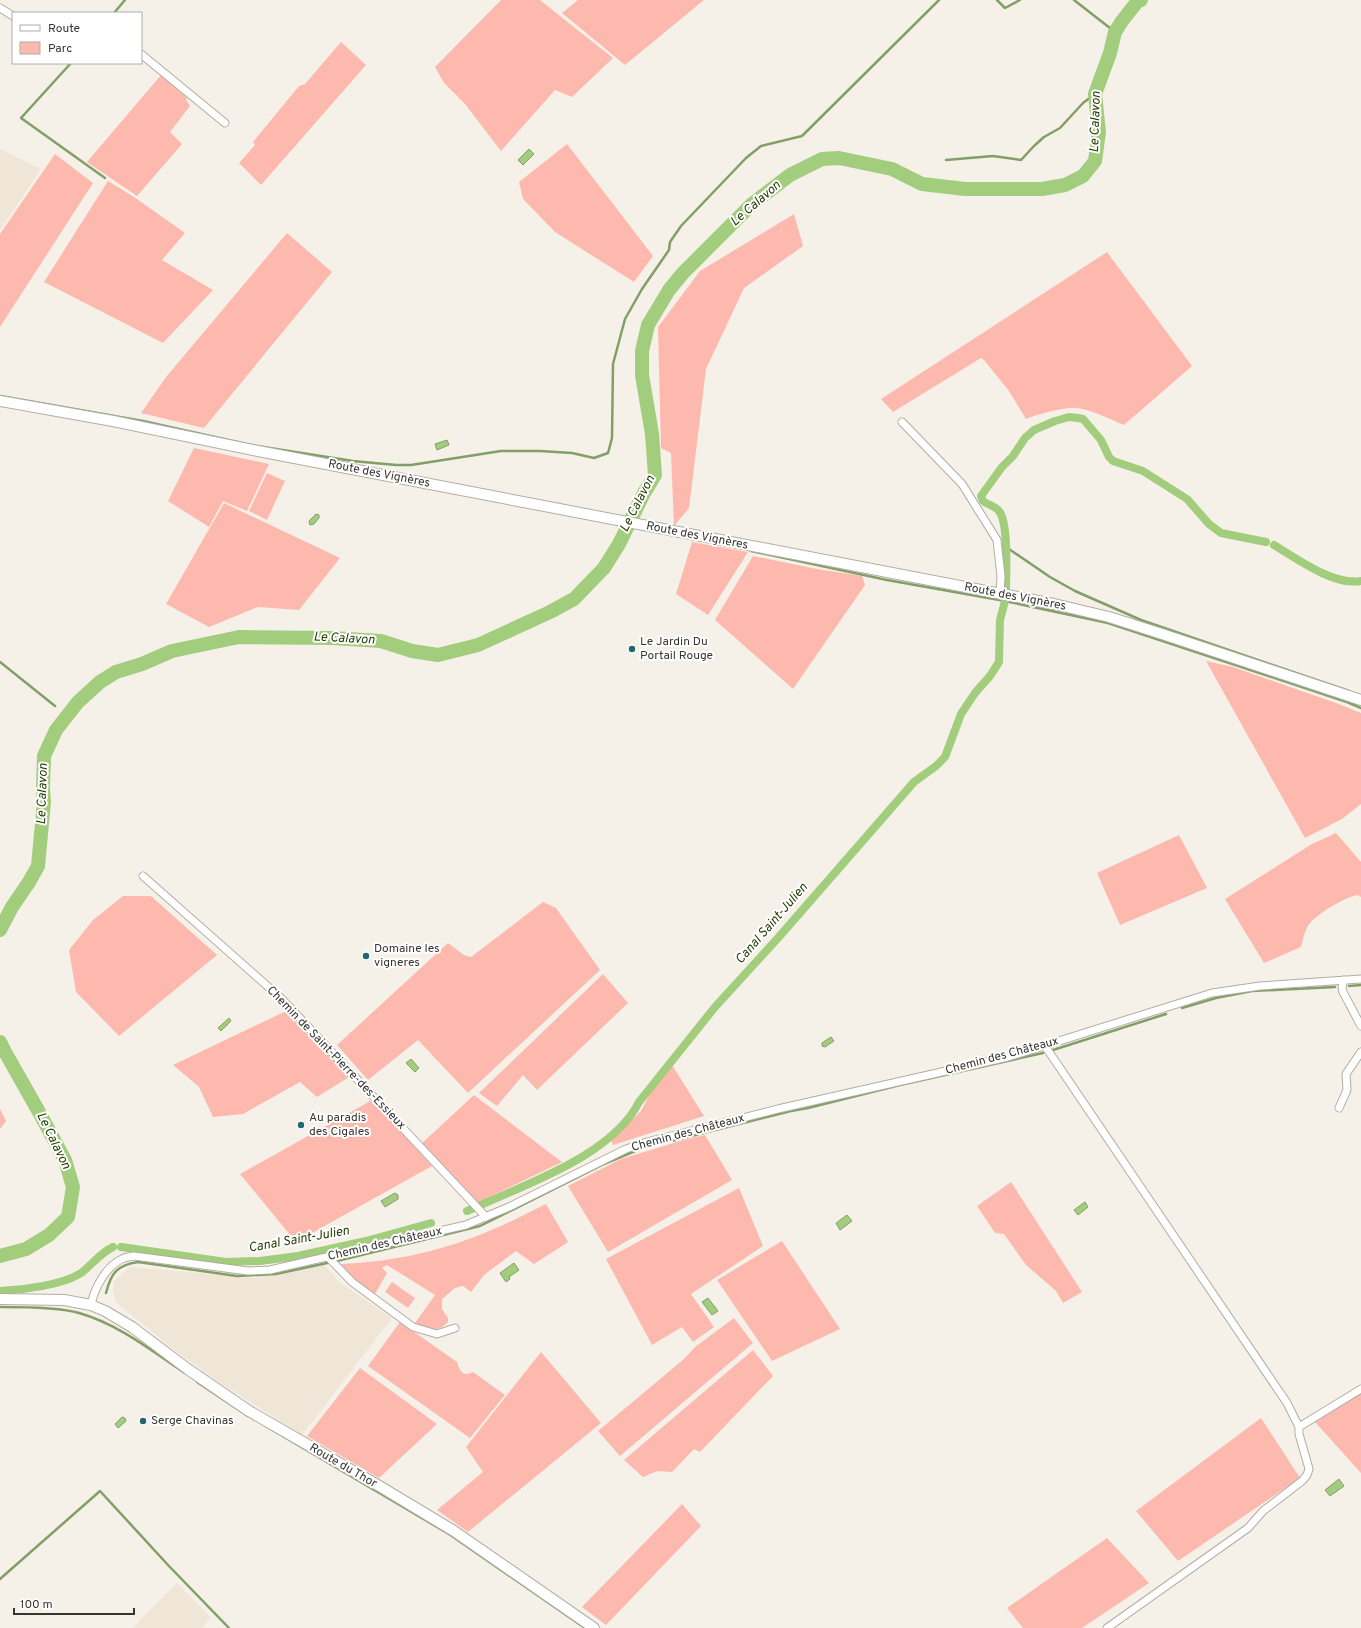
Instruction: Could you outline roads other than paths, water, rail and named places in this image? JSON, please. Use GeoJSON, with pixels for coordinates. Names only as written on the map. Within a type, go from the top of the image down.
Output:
{"type":"FeatureCollection","features":[{"type":"Feature","properties":{"kind":"street"},"geometry":{"type":"LineString","coordinates":[[0,8],[12,15]]}},
{"type":"Feature","properties":{"kind":"street"},"geometry":{"type":"LineString","coordinates":[[142,55],[225,123]]}},
{"type":"Feature","properties":{"kind":"street","name":"Route des Vignères"},"geometry":{"type":"LineString","coordinates":[[0,401],[114,421],[614,520],[1004,595],[1109,618],[1361,700]]}},
{"type":"Feature","properties":{"kind":"street"},"geometry":{"type":"LineString","coordinates":[[902,422],[962,484],[997,540],[1004,595]]}},
{"type":"Feature","properties":{"kind":"street","name":"Chemin de Saint-Pierre-des-Essieux"},"geometry":{"type":"LineString","coordinates":[[143,876],[282,999],[486,1217]]}},
{"type":"Feature","properties":{"kind":"street","name":"Chemin des Châteaux"},"geometry":{"type":"LineString","coordinates":[[91,1306],[92,1298],[103,1277],[111,1266],[122,1259],[134,1256],[248,1271],[270,1270],[328,1257],[466,1225],[509,1207],[626,1149],[778,1109],[1000,1058],[1045,1046],[1212,993],[1260,986],[1361,979]]}},
{"type":"Feature","properties":{"kind":"street"},"geometry":{"type":"LineString","coordinates":[[1344,980],[1342,987],[1343,992],[1361,1026]]}},
{"type":"Feature","properties":{"kind":"street"},"geometry":{"type":"LineString","coordinates":[[1045,1046],[1282,1396],[1299,1427],[1299,1434],[1309,1469],[1307,1475],[1302,1481],[1263,1511],[1248,1528],[1107,1628]]}},
{"type":"Feature","properties":{"kind":"street"},"geometry":{"type":"LineString","coordinates":[[1339,1108],[1347,1090],[1346,1074],[1361,1052]]}},
{"type":"Feature","properties":{"kind":"street"},"geometry":{"type":"LineString","coordinates":[[328,1257],[352,1282],[413,1327],[437,1334],[455,1328]]}},
{"type":"Feature","properties":{"kind":"street"},"geometry":{"type":"LineString","coordinates":[[0,1299],[64,1300],[91,1306]]}},
{"type":"Feature","properties":{"kind":"street","name":"Route du Thor"},"geometry":{"type":"LineString","coordinates":[[91,1306],[105,1311],[132,1327],[189,1370],[249,1412],[381,1487],[454,1531],[594,1628]]}},
{"type":"Feature","properties":{"kind":"street"},"geometry":{"type":"LineString","coordinates":[[1299,1427],[1361,1389]]}},
{"type":"Feature","properties":{"kind":"waterway"},"geometry":{"type":"LineString","coordinates":[[115,12],[125,0]]}},
{"type":"Feature","properties":{"kind":"waterway"},"geometry":{"type":"LineString","coordinates":[[0,396],[143,421],[251,445],[353,461],[411,465],[501,451],[572,453],[594,458],[608,453],[612,438],[613,364],[625,319],[642,289],[669,250],[670,242],[681,226],[746,158],[761,146],[802,136],[939,0]]}},
{"type":"Feature","properties":{"kind":"waterway"},"geometry":{"type":"LineString","coordinates":[[997,0],[1005,8],[1020,0]]}},
{"type":"Feature","properties":{"kind":"waterway"},"geometry":{"type":"LineString","coordinates":[[1074,0],[1115,32]]}},
{"type":"Feature","properties":{"kind":"waterway","name":"Le Calavon"},"geometry":{"type":"LineString","coordinates":[[0,930],[12,907],[38,866],[44,802],[44,756],[56,730],[78,702],[100,682],[116,672],[142,664],[172,651],[239,637],[332,638],[381,641],[412,651],[438,655],[478,645],[550,612],[574,599],[604,568],[619,544],[644,493],[655,475],[652,434],[642,375],[642,351],[648,325],[669,290],[683,273],[752,204],[790,175],[822,159],[839,158],[892,169],[922,184],[965,189],[1042,189],[1065,185],[1083,176],[1095,161],[1099,132],[1095,94],[1110,53],[1115,32],[1137,2],[1141,0]]}},
{"type":"Feature","properties":{"kind":"waterway"},"geometry":{"type":"LineString","coordinates":[[70,64],[21,118],[105,178]]}},
{"type":"Feature","properties":{"kind":"waterway"},"geometry":{"type":"LineString","coordinates":[[946,160],[993,156],[1021,160],[1044,137],[1060,128],[1083,103],[1095,94]]}},
{"type":"Feature","properties":{"kind":"waterway","name":"Canal Saint-Julien"},"geometry":{"type":"LineString","coordinates":[[1006,592],[1006,537],[1002,517],[999,511],[983,501],[981,496],[1002,467],[1013,456],[1025,438],[1034,430],[1069,417],[1083,419],[1101,440],[1109,457],[1113,461],[1143,471],[1187,499],[1209,524],[1221,533],[1266,542]]}},
{"type":"Feature","properties":{"kind":"waterway","name":"Canal Saint-Julien"},"geometry":{"type":"LineString","coordinates":[[1274,545],[1305,564],[1328,575],[1339,579],[1361,581]]}},
{"type":"Feature","properties":{"kind":"waterway"},"geometry":{"type":"LineString","coordinates":[[1006,547],[1050,577],[1075,591],[1141,620],[1349,691]]}},
{"type":"Feature","properties":{"kind":"waterway"},"geometry":{"type":"LineString","coordinates":[[751,551],[887,580],[1005,601],[1108,623],[1347,702],[1361,708]]}},
{"type":"Feature","properties":{"kind":"waterway","name":"Canal Saint-Julien"},"geometry":{"type":"LineString","coordinates":[[481,1205],[569,1164],[591,1151],[610,1137],[627,1120],[639,1102],[715,1007],[778,938],[914,782],[936,766],[945,757],[961,714],[999,662],[1000,620],[1005,601]]}},
{"type":"Feature","properties":{"kind":"waterway"},"geometry":{"type":"LineString","coordinates":[[0,662],[55,706]]}},
{"type":"Feature","properties":{"kind":"waterway"},"geometry":{"type":"LineString","coordinates":[[1349,986],[1361,985]]}},
{"type":"Feature","properties":{"kind":"waterway"},"geometry":{"type":"LineString","coordinates":[[1182,1008],[1216,998],[1252,991],[1335,987]]}},
{"type":"Feature","properties":{"kind":"waterway"},"geometry":{"type":"LineString","coordinates":[[1053,1050],[1166,1014]]}},
{"type":"Feature","properties":{"kind":"waterway","name":"Le Calavon"},"geometry":{"type":"LineString","coordinates":[[0,1042],[65,1160],[73,1187],[68,1217],[49,1235],[26,1249],[0,1256]]}},
{"type":"Feature","properties":{"kind":"waterway"},"geometry":{"type":"LineString","coordinates":[[106,1293],[110,1280],[116,1271],[131,1263],[138,1262],[237,1276],[276,1274],[341,1260],[480,1226],[604,1164],[640,1149],[900,1085],[1043,1053]]}},
{"type":"Feature","properties":{"kind":"waterway","name":"Canal Saint-Julien"},"geometry":{"type":"LineString","coordinates":[[467,1211],[474,1208]]}},
{"type":"Feature","properties":{"kind":"waterway","name":"Canal Saint-Julien"},"geometry":{"type":"LineString","coordinates":[[121,1247],[226,1262],[260,1261],[298,1256],[366,1241],[431,1223]]}},
{"type":"Feature","properties":{"kind":"waterway","name":"Canal Saint-Julien"},"geometry":{"type":"LineString","coordinates":[[0,1291],[42,1286],[64,1281],[81,1273],[104,1252],[113,1247]]}},
{"type":"Feature","properties":{"kind":"waterway"},"geometry":{"type":"LineString","coordinates":[[0,1307],[40,1308],[79,1313],[121,1331],[185,1373]]}},
{"type":"Feature","properties":{"kind":"waterway"},"geometry":{"type":"LineString","coordinates":[[197,1382],[248,1416]]}},
{"type":"Feature","properties":{"kind":"waterway"},"geometry":{"type":"LineString","coordinates":[[264,1425],[449,1534],[585,1628]]}},
{"type":"Feature","properties":{"kind":"waterway"},"geometry":{"type":"LineString","coordinates":[[0,1579],[100,1491],[168,1565],[229,1628]]}},
{"type":"Feature","properties":{"kind":"place","name":"Le Jardin Du Portail Rouge"},"geometry":{"type":"Point","coordinates":[632,649]}},
{"type":"Feature","properties":{"kind":"place","name":"Domaine les vigneres"},"geometry":{"type":"Point","coordinates":[366,956]}},
{"type":"Feature","properties":{"kind":"place","name":"Au paradis des Cigales"},"geometry":{"type":"Point","coordinates":[301,1125]}},
{"type":"Feature","properties":{"kind":"place","name":"Serge Chavinas"},"geometry":{"type":"Point","coordinates":[143,1421]}}]}
